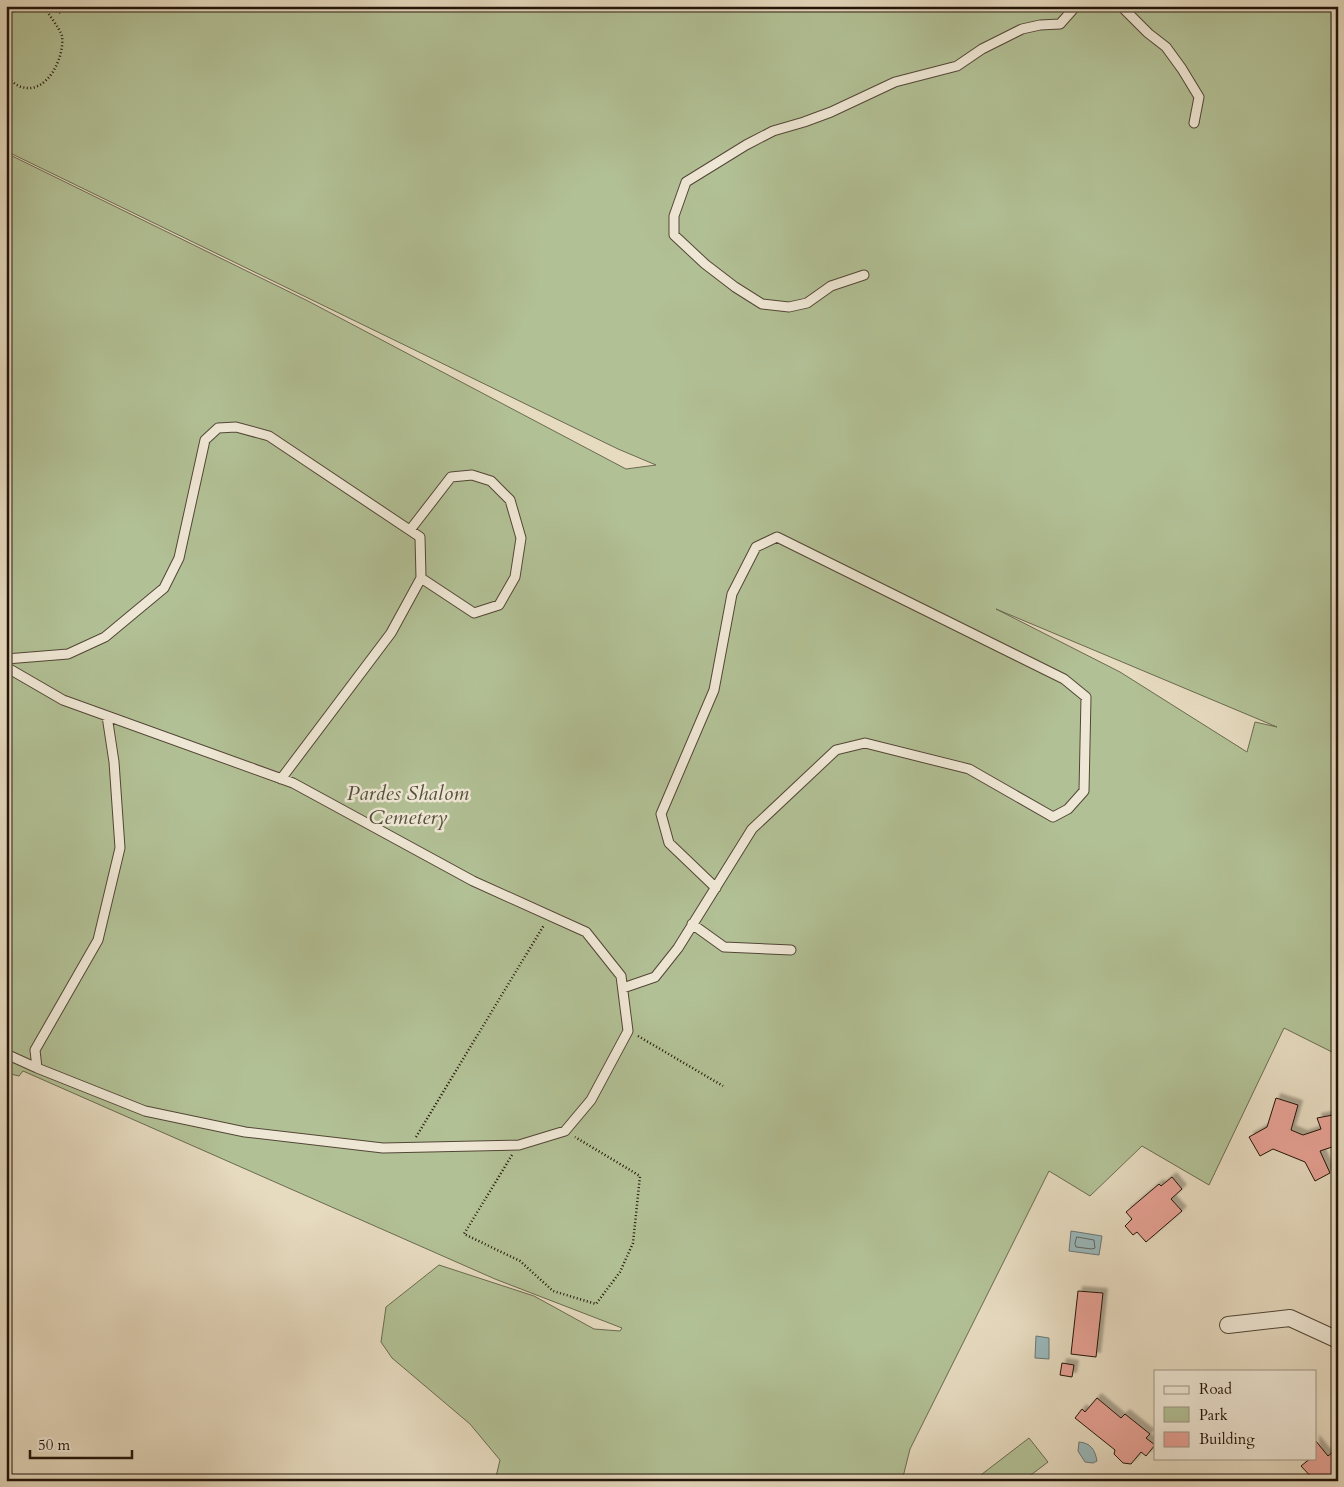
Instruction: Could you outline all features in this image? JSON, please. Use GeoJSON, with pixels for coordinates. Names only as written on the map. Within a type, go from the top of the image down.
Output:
{"type":"FeatureCollection","features":[{"type":"Feature","properties":{"kind":"street"},"geometry":{"type":"LineString","coordinates":[[1228,1325],[1290,1318],[1338,1340]]}},
{"type":"Feature","properties":{"kind":"lane"},"geometry":{"type":"LineString","coordinates":[[864,275],[830,286],[807,303],[789,308],[762,304],[735,287],[682,244],[674,235],[674,216],[686,182],[746,145],[773,131],[831,112],[895,82],[957,66],[982,48],[1022,29],[1040,25],[1060,24],[1076,6]]}},
{"type":"Feature","properties":{"kind":"lane"},"geometry":{"type":"LineString","coordinates":[[1121,6],[1148,33],[1166,47],[1182,69],[1199,97],[1194,123]]}},
{"type":"Feature","properties":{"kind":"lane"},"geometry":{"type":"LineString","coordinates":[[6,659],[68,654],[105,637],[164,588],[179,558],[205,440],[218,428],[236,427],[269,436],[420,537],[421,578],[391,633],[281,779]]}},
{"type":"Feature","properties":{"kind":"lane"},"geometry":{"type":"LineString","coordinates":[[410,530],[451,477],[472,475],[491,481],[510,500],[522,538],[515,577],[499,605],[474,613],[421,578]]}},
{"type":"Feature","properties":{"kind":"lane"},"geometry":{"type":"LineString","coordinates":[[623,988],[656,977],[678,948],[692,924],[716,888],[752,829],[836,750],[865,742],[969,769],[1053,817],[1068,809],[1084,791],[1086,697],[1064,679],[777,537],[756,547],[732,594],[714,690],[661,814],[670,843],[716,888]]}},
{"type":"Feature","properties":{"kind":"lane"},"geometry":{"type":"LineString","coordinates":[[6,667],[63,700],[293,784],[473,881],[586,932],[621,976],[628,1030],[591,1100],[565,1131],[519,1145],[383,1148],[245,1132],[145,1111],[6,1054]]}},
{"type":"Feature","properties":{"kind":"lane"},"geometry":{"type":"LineString","coordinates":[[38,1068],[35,1050],[98,940],[120,848],[114,762],[107,716]]}},
{"type":"Feature","properties":{"kind":"lane"},"geometry":{"type":"LineString","coordinates":[[692,924],[724,947],[791,950]]}},
{"type":"Feature","properties":{"kind":"path"},"geometry":{"type":"LineString","coordinates":[[13,12],[16,6]]}},
{"type":"Feature","properties":{"kind":"path"},"geometry":{"type":"LineString","coordinates":[[45,6],[61,14]]}},
{"type":"Feature","properties":{"kind":"path"},"geometry":{"type":"LineString","coordinates":[[6,76],[20,87],[28,88],[44,83],[56,70],[60,56],[62,35],[45,6]]}},
{"type":"Feature","properties":{"kind":"path"},"geometry":{"type":"LineString","coordinates":[[410,1147],[550,916]]}},
{"type":"Feature","properties":{"kind":"path"},"geometry":{"type":"LineString","coordinates":[[628,1030],[723,1086]]}},
{"type":"Feature","properties":{"kind":"path"},"geometry":{"type":"LineString","coordinates":[[519,1145],[464,1234],[520,1261],[553,1291],[596,1304],[620,1272],[633,1243],[640,1176],[565,1131]]}},
{"type":"Feature","properties":{"kind":"green space","name":"Pardes Shalom Cemetery"},"geometry":{"type":"Polygon","coordinates":[[[6,6],[1338,6],[1338,1055],[1284,1028],[1209,1185],[1142,1146],[1090,1196],[1049,1171],[910,1449],[902,1481],[495,1481],[500,1460],[470,1424],[392,1358],[381,1342],[386,1307],[439,1265],[534,1296],[594,1329],[620,1331],[622,1328],[495,1279],[23,1071],[19,1076],[6,1073],[6,153],[308,301],[626,469],[656,465],[618,449],[6,151],[6,6]],[[996,609],[1120,672],[1247,752],[1255,722],[1277,727],[996,609]]]}},
{"type":"Feature","properties":{"kind":"green space"},"geometry":{"type":"Polygon","coordinates":[[[1029,1438],[1048,1462],[1023,1481],[973,1481],[1029,1438]]]}},
{"type":"Feature","properties":{"kind":"water"},"geometry":{"type":"Polygon","coordinates":[[[1071,1231],[1102,1236],[1099,1255],[1069,1251],[1071,1231]]]}},
{"type":"Feature","properties":{"kind":"water"},"geometry":{"type":"Polygon","coordinates":[[[1036,1336],[1049,1338],[1049,1359],[1035,1358],[1036,1336]]]}},
{"type":"Feature","properties":{"kind":"water"},"geometry":{"type":"Polygon","coordinates":[[[1079,1442],[1087,1444],[1092,1448],[1097,1461],[1093,1463],[1085,1462],[1078,1451],[1079,1442]]]}},
{"type":"Feature","properties":{"kind":"building"},"geometry":{"type":"Polygon","coordinates":[[[1276,1098],[1298,1105],[1291,1130],[1303,1135],[1321,1129],[1317,1118],[1338,1114],[1338,1145],[1320,1151],[1330,1173],[1315,1181],[1305,1162],[1273,1149],[1260,1156],[1249,1137],[1267,1127],[1276,1098]]]}},
{"type":"Feature","properties":{"kind":"building"},"geometry":{"type":"Polygon","coordinates":[[[1172,1177],[1182,1189],[1171,1199],[1182,1211],[1146,1242],[1137,1232],[1133,1235],[1125,1226],[1132,1219],[1126,1212],[1159,1184],[1161,1186],[1172,1177]]]}},
{"type":"Feature","properties":{"kind":"building"},"geometry":{"type":"Polygon","coordinates":[[[1078,1291],[1103,1293],[1096,1357],[1071,1354],[1078,1291]]]}},
{"type":"Feature","properties":{"kind":"building"},"geometry":{"type":"Polygon","coordinates":[[[1062,1363],[1074,1365],[1072,1377],[1060,1375],[1062,1363]]]}},
{"type":"Feature","properties":{"kind":"building"},"geometry":{"type":"Polygon","coordinates":[[[1097,1398],[1121,1418],[1125,1414],[1150,1434],[1146,1438],[1154,1446],[1146,1456],[1141,1452],[1131,1464],[1123,1463],[1114,1454],[1115,1450],[1075,1418],[1082,1409],[1085,1412],[1097,1398]]]}},
{"type":"Feature","properties":{"kind":"building"},"geometry":{"type":"Polygon","coordinates":[[[1316,1441],[1328,1456],[1338,1448],[1338,1481],[1315,1481],[1301,1466],[1308,1460],[1316,1460],[1316,1441]]]}}]}
